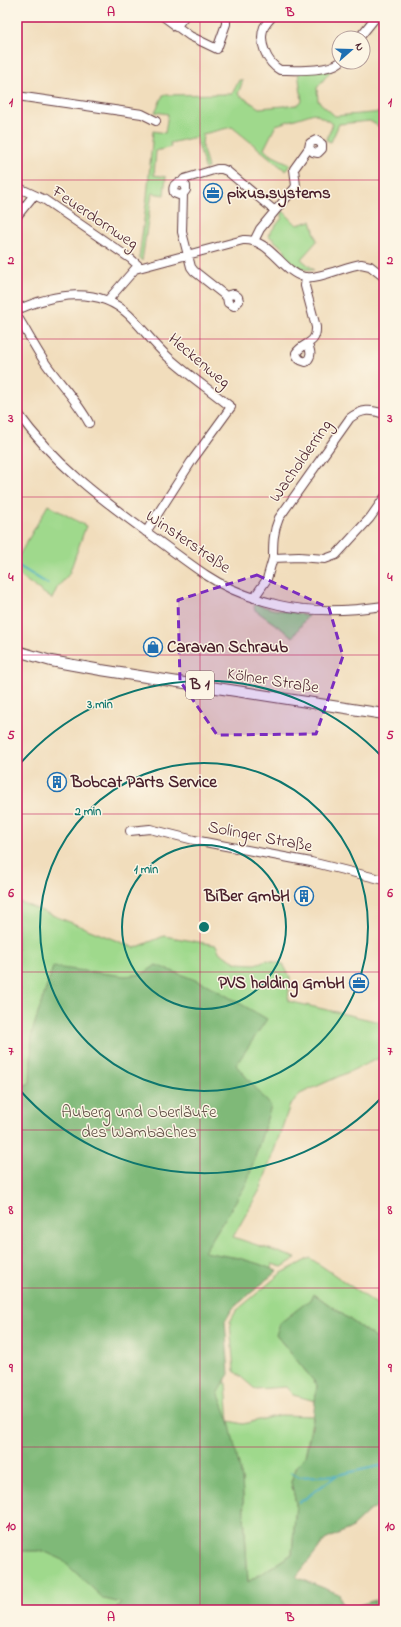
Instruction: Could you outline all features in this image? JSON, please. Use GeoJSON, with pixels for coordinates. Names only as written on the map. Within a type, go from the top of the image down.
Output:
{"type":"FeatureCollection","features":[{"type":"Feature","properties":{"kind":"main road","name":"Kölner Straße"},"geometry":{"type":"LineString","coordinates":[[17,651],[51,661],[101,670],[384,714]]}},
{"type":"Feature","properties":{"kind":"street"},"geometry":{"type":"LineString","coordinates":[[164,17],[190,36],[217,49],[226,24],[226,17]]}},
{"type":"Feature","properties":{"kind":"street"},"geometry":{"type":"LineString","coordinates":[[176,27],[184,17]]}},
{"type":"Feature","properties":{"kind":"street"},"geometry":{"type":"LineString","coordinates":[[272,17],[264,27],[264,51],[275,68],[280,70],[324,68],[331,66]]}},
{"type":"Feature","properties":{"kind":"street"},"geometry":{"type":"LineString","coordinates":[[365,30],[376,17]]}},
{"type":"Feature","properties":{"kind":"street"},"geometry":{"type":"LineString","coordinates":[[17,96],[142,114],[156,121]]}},
{"type":"Feature","properties":{"kind":"street"},"geometry":{"type":"LineString","coordinates":[[254,241],[260,229],[296,186],[294,169],[310,148]]}},
{"type":"Feature","properties":{"kind":"street"},"geometry":{"type":"LineString","coordinates":[[228,298],[194,271],[187,254],[181,227],[183,194],[186,190],[186,186],[182,182],[184,179],[217,169],[222,169],[227,171],[275,211]]}},
{"type":"Feature","properties":{"kind":"street","name":"Feuerdornweg"},"geometry":{"type":"LineString","coordinates":[[17,187],[45,200],[131,259],[140,267],[131,272],[108,300]]}},
{"type":"Feature","properties":{"kind":"street","name":"Feuerdornweg"},"geometry":{"type":"LineString","coordinates":[[17,216],[34,195]]}},
{"type":"Feature","properties":{"kind":"street"},"geometry":{"type":"LineString","coordinates":[[140,267],[243,240],[254,241],[262,244],[296,273],[306,277],[361,264],[370,266],[384,278]]}},
{"type":"Feature","properties":{"kind":"street"},"geometry":{"type":"LineString","coordinates":[[306,277],[305,286],[316,326],[315,335],[308,345]]}},
{"type":"Feature","properties":{"kind":"street","name":"Heckenweg"},"geometry":{"type":"LineString","coordinates":[[17,310],[43,300],[83,294],[108,300],[119,306],[129,315],[150,340],[169,358],[231,407],[191,462],[146,532]]}},
{"type":"Feature","properties":{"kind":"street"},"geometry":{"type":"LineString","coordinates":[[17,316],[44,360],[80,407],[89,423]]}},
{"type":"Feature","properties":{"kind":"street","name":"Wacholderring"},"geometry":{"type":"LineString","coordinates":[[254,598],[266,579],[273,558],[272,539],[274,528],[279,518],[316,468],[350,418],[364,410],[373,410],[384,414]]}},
{"type":"Feature","properties":{"kind":"street","name":"Winsterstraße"},"geometry":{"type":"LineString","coordinates":[[17,412],[38,439],[71,474],[109,506],[207,576],[234,590],[254,598],[279,605],[309,609],[350,611],[384,606]]}},
{"type":"Feature","properties":{"kind":"street"},"geometry":{"type":"LineString","coordinates":[[273,558],[330,558],[341,551],[370,518],[384,498]]}},
{"type":"Feature","properties":{"kind":"street","name":"Solinger Straße"},"geometry":{"type":"LineString","coordinates":[[130,830],[150,829],[194,840],[311,862],[384,880]]}},
{"type":"Feature","properties":{"kind":"highlighted area"},"geometry":{"type":"Polygon","coordinates":[[[257,575],[329,608],[343,656],[316,734],[217,735],[180,681],[178,600],[257,575]]]}},
{"type":"Feature","properties":{"kind":"green space"},"geometry":{"type":"Polygon","coordinates":[[[331,69],[317,88],[318,101],[335,116],[384,112],[384,121],[380,127],[370,121],[339,124],[331,142],[326,140],[333,124],[314,113],[276,125],[264,149],[269,154],[290,164],[286,171],[232,127],[203,134],[202,145],[208,168],[205,169],[196,137],[170,143],[171,147],[156,151],[154,175],[166,177],[164,195],[152,193],[142,261],[139,258],[147,197],[153,131],[165,133],[168,114],[155,112],[163,95],[232,94],[239,80],[243,80],[238,94],[259,108],[297,105],[302,101],[298,72],[331,69]]]}},
{"type":"Feature","properties":{"kind":"green space"},"geometry":{"type":"Polygon","coordinates":[[[282,210],[297,225],[311,221],[317,241],[301,259],[314,270],[300,269],[286,257],[285,250],[268,235],[282,218],[282,210]]]}},
{"type":"Feature","properties":{"kind":"green space"},"geometry":{"type":"Polygon","coordinates":[[[48,505],[86,526],[69,574],[57,588],[52,599],[17,574],[17,559],[48,505]]]}},
{"type":"Feature","properties":{"kind":"green space"},"geometry":{"type":"Polygon","coordinates":[[[255,604],[272,609],[308,615],[293,637],[255,610],[255,604]]]}},
{"type":"Feature","properties":{"kind":"green space","name":"Auberg und Oberläufe des Wambaches"},"geometry":{"type":"Polygon","coordinates":[[[17,901],[135,948],[164,936],[216,945],[220,953],[237,963],[255,964],[267,960],[283,964],[290,977],[288,1001],[384,1023],[384,1056],[300,1094],[290,1105],[261,1188],[233,1237],[296,1258],[282,1267],[272,1264],[273,1274],[232,1309],[221,1324],[229,1421],[243,1424],[279,1415],[313,1416],[305,1456],[297,1466],[291,1482],[296,1503],[292,1554],[248,1582],[242,1479],[194,1610],[17,1610],[17,901]]]}},
{"type":"Feature","properties":{"kind":"green space","name":"Auberg und Oberläufe des Wambaches"},"geometry":{"type":"Polygon","coordinates":[[[156,965],[206,984],[267,1019],[236,1065],[271,1106],[247,1183],[204,1252],[239,1258],[277,1271],[233,1308],[225,1321],[229,1374],[218,1392],[229,1421],[242,1479],[248,1582],[292,1554],[296,1503],[291,1482],[297,1466],[305,1456],[312,1427],[317,1385],[276,1335],[280,1323],[312,1298],[314,1294],[384,1344],[384,1505],[369,1511],[351,1528],[325,1540],[296,1577],[339,1594],[344,1610],[115,1610],[121,1603],[104,1599],[61,1559],[43,1551],[17,1551],[17,1088],[30,1083],[32,1032],[53,967],[125,976],[143,974],[156,965]]]}},
{"type":"Feature","properties":{"kind":"green space"},"geometry":{"type":"Polygon","coordinates":[[[310,1258],[384,1309],[384,1344],[314,1294],[312,1298],[276,1335],[317,1385],[315,1401],[293,1395],[286,1387],[255,1389],[234,1371],[230,1322],[236,1311],[280,1274],[310,1258]]]}},
{"type":"Feature","properties":{"kind":"green space"},"geometry":{"type":"Polygon","coordinates":[[[375,1600],[375,1610],[344,1610],[375,1600]]]}},
{"type":"Feature","properties":{"kind":"waterway"},"geometry":{"type":"LineString","coordinates":[[17,565],[48,584]]}},
{"type":"Feature","properties":{"kind":"waterway"},"geometry":{"type":"LineString","coordinates":[[291,1472],[299,1477],[337,1475],[384,1465]]}},
{"type":"Feature","properties":{"kind":"waterway"},"geometry":{"type":"LineString","coordinates":[[299,1503],[337,1475]]}},
{"type":"Feature","properties":{"kind":"place","name":"pixus.systems"},"geometry":{"type":"Point","coordinates":[213,193]}},
{"type":"Feature","properties":{"kind":"place","name":"Caravan Schraub"},"geometry":{"type":"Point","coordinates":[153,647]}},
{"type":"Feature","properties":{"kind":"place","name":"Bobcat Parts Service"},"geometry":{"type":"Point","coordinates":[57,782]}},
{"type":"Feature","properties":{"kind":"place","name":"BiBer GmbH"},"geometry":{"type":"Point","coordinates":[304,896]}},
{"type":"Feature","properties":{"kind":"place","name":"PVS holding GmbH"},"geometry":{"type":"Point","coordinates":[359,983]}}]}
